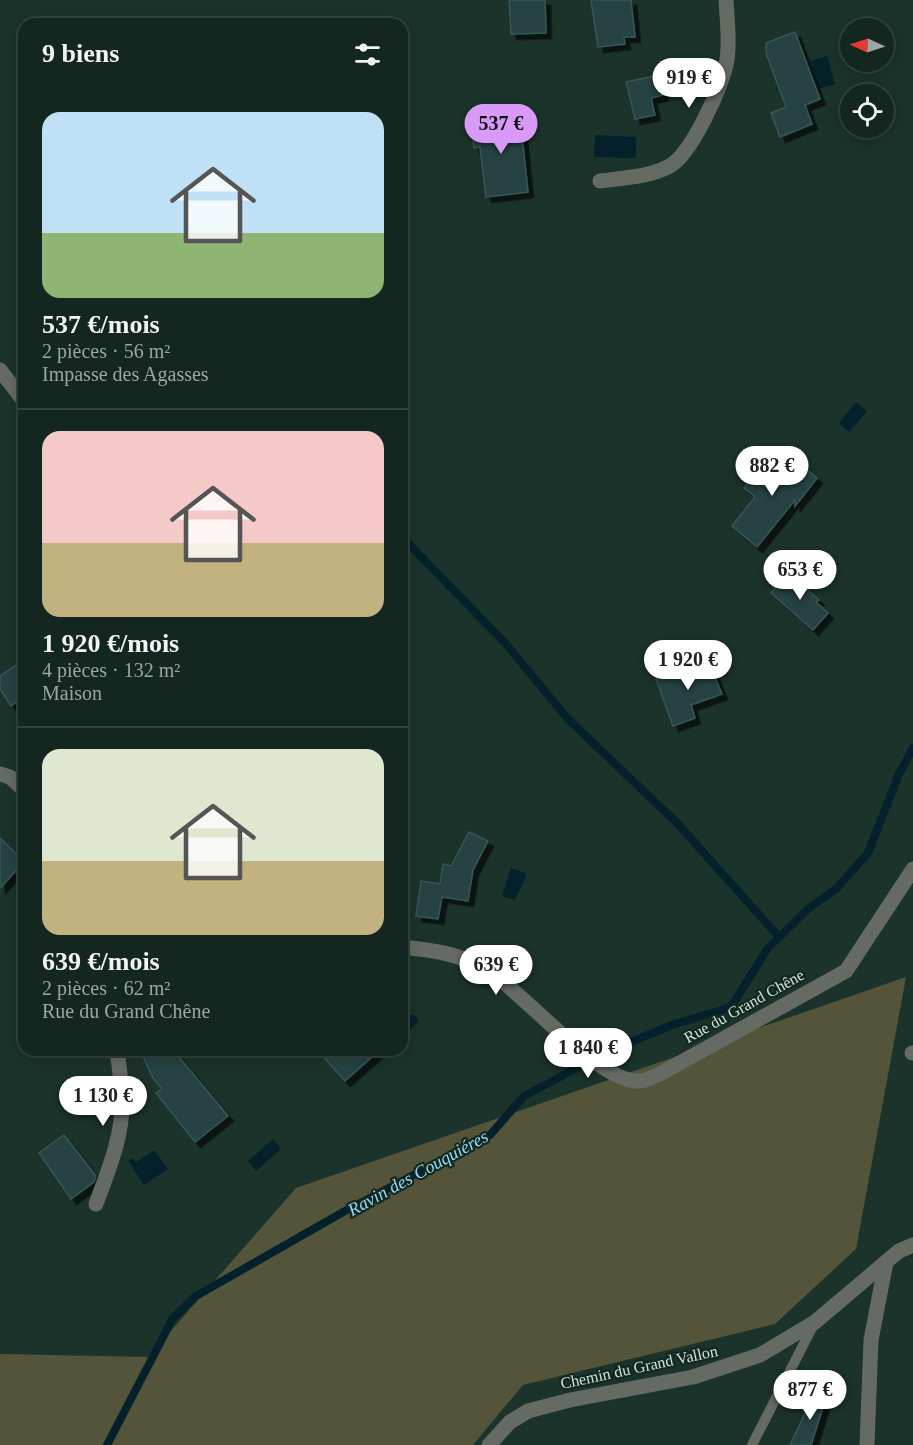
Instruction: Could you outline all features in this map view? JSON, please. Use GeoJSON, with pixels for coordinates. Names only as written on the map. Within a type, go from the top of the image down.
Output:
{"type":"FeatureCollection","features":[{"type":"Feature","properties":{"kind":"street"},"geometry":{"type":"LineString","coordinates":[[600,181],[667,168],[683,155],[723,76],[728,44],[726,0]]}},
{"type":"Feature","properties":{"kind":"street"},"geometry":{"type":"LineString","coordinates":[[0,370],[18,393]]}},
{"type":"Feature","properties":{"kind":"street"},"geometry":{"type":"LineString","coordinates":[[0,774],[10,777],[18,784]]}},
{"type":"Feature","properties":{"kind":"street","name":"Rue du Grand Chêne"},"geometry":{"type":"LineString","coordinates":[[408,948],[454,954],[483,968],[513,988],[584,1053],[614,1075],[640,1081],[658,1075],[846,971],[913,869]]}},
{"type":"Feature","properties":{"kind":"street"},"geometry":{"type":"LineString","coordinates":[[96,1204],[115,1151],[120,1123],[122,1102],[118,1056]]}},
{"type":"Feature","properties":{"kind":"street","name":"Chemin du Grand Vallon"},"geometry":{"type":"LineString","coordinates":[[489,1445],[510,1422],[528,1411],[561,1402],[714,1371],[760,1355],[815,1322],[899,1251],[913,1245]]}},
{"type":"Feature","properties":{"kind":"street"},"geometry":{"type":"LineString","coordinates":[[867,1445],[871,1340],[886,1262]]}},
{"type":"Feature","properties":{"kind":"lane"},"geometry":{"type":"LineString","coordinates":[[752,1445],[815,1322]]}},
{"type":"Feature","properties":{"kind":"green space"},"geometry":{"type":"Polygon","coordinates":[[[906,977],[856,1249],[775,1324],[523,1385],[473,1445],[0,1445],[0,1354],[148,1357],[296,1188],[906,977]]]}},
{"type":"Feature","properties":{"kind":"water"},"geometry":{"type":"Polygon","coordinates":[[[827,56],[835,84],[819,89],[811,61],[827,56]]]}},
{"type":"Feature","properties":{"kind":"water"},"geometry":{"type":"Polygon","coordinates":[[[595,135],[636,137],[636,158],[594,157],[595,135]]]}},
{"type":"Feature","properties":{"kind":"water"},"geometry":{"type":"Polygon","coordinates":[[[856,402],[867,411],[849,432],[839,423],[856,402]]]}},
{"type":"Feature","properties":{"kind":"water"},"geometry":{"type":"Polygon","coordinates":[[[511,868],[525,873],[526,877],[515,900],[502,896],[511,868]]]}},
{"type":"Feature","properties":{"kind":"water"},"geometry":{"type":"Polygon","coordinates":[[[413,1014],[419,1021],[408,1032],[408,1017],[413,1014]]]}},
{"type":"Feature","properties":{"kind":"water"},"geometry":{"type":"Polygon","coordinates":[[[273,1139],[281,1149],[256,1171],[248,1161],[273,1139]]]}},
{"type":"Feature","properties":{"kind":"water"},"geometry":{"type":"Polygon","coordinates":[[[154,1150],[168,1169],[144,1185],[128,1161],[133,1158],[136,1162],[154,1150]]]}},
{"type":"Feature","properties":{"kind":"building"},"geometry":{"type":"Polygon","coordinates":[[[509,0],[545,0],[546,33],[511,34],[509,0]]]}},
{"type":"Feature","properties":{"kind":"building"},"geometry":{"type":"Polygon","coordinates":[[[591,0],[631,0],[635,37],[624,37],[625,44],[598,47],[591,0]]]}},
{"type":"Feature","properties":{"kind":"building"},"geometry":{"type":"Polygon","coordinates":[[[795,32],[820,99],[805,105],[812,124],[780,137],[771,113],[786,107],[766,53],[766,43],[795,32]]]}},
{"type":"Feature","properties":{"kind":"building"},"geometry":{"type":"Polygon","coordinates":[[[659,75],[663,95],[651,98],[655,115],[635,119],[626,82],[659,75]]]}},
{"type":"Feature","properties":{"kind":"building"},"geometry":{"type":"Polygon","coordinates":[[[520,116],[528,192],[486,197],[480,147],[474,148],[471,122],[520,116]]]}},
{"type":"Feature","properties":{"kind":"building"},"geometry":{"type":"Polygon","coordinates":[[[770,455],[784,466],[791,457],[817,478],[795,506],[795,500],[757,547],[732,526],[755,497],[744,488],[770,455]]]}},
{"type":"Feature","properties":{"kind":"building"},"geometry":{"type":"Polygon","coordinates":[[[788,573],[819,600],[816,602],[828,613],[813,630],[771,593],[788,573]]]}},
{"type":"Feature","properties":{"kind":"building"},"geometry":{"type":"Polygon","coordinates":[[[708,661],[722,694],[691,705],[695,718],[673,726],[656,679],[708,661]]]}},
{"type":"Feature","properties":{"kind":"building"},"geometry":{"type":"Polygon","coordinates":[[[18,664],[18,701],[11,706],[0,689],[0,676],[18,664]]]}},
{"type":"Feature","properties":{"kind":"building"},"geometry":{"type":"Polygon","coordinates":[[[469,832],[488,841],[473,870],[468,901],[442,897],[438,919],[416,916],[421,881],[440,884],[443,864],[451,866],[469,832]]]}},
{"type":"Feature","properties":{"kind":"building"},"geometry":{"type":"Polygon","coordinates":[[[0,838],[18,856],[18,868],[0,888],[0,838]]]}},
{"type":"Feature","properties":{"kind":"building"},"geometry":{"type":"Polygon","coordinates":[[[143,1056],[178,1056],[228,1116],[195,1142],[156,1093],[162,1089],[153,1078],[143,1056]]]}},
{"type":"Feature","properties":{"kind":"building"},"geometry":{"type":"Polygon","coordinates":[[[322,1056],[373,1056],[345,1081],[322,1056]]]}},
{"type":"Feature","properties":{"kind":"building"},"geometry":{"type":"Polygon","coordinates":[[[64,1135],[96,1176],[94,1182],[71,1199],[39,1153],[64,1135]]]}},
{"type":"Feature","properties":{"kind":"building"},"geometry":{"type":"Polygon","coordinates":[[[816,1390],[827,1395],[811,1445],[790,1445],[816,1390]]]}},
{"type":"Feature","properties":{"kind":"waterway"},"geometry":{"type":"LineString","coordinates":[[408,543],[506,644],[568,719],[678,824],[779,937]]}},
{"type":"Feature","properties":{"kind":"waterway","name":"Ravin des Couquiéres"},"geometry":{"type":"LineString","coordinates":[[107,1445],[173,1318],[196,1296],[345,1211],[490,1135],[524,1096],[605,1053],[672,1025],[731,1007],[768,948],[809,908],[836,889],[868,853],[899,774],[913,748]]}}]}
